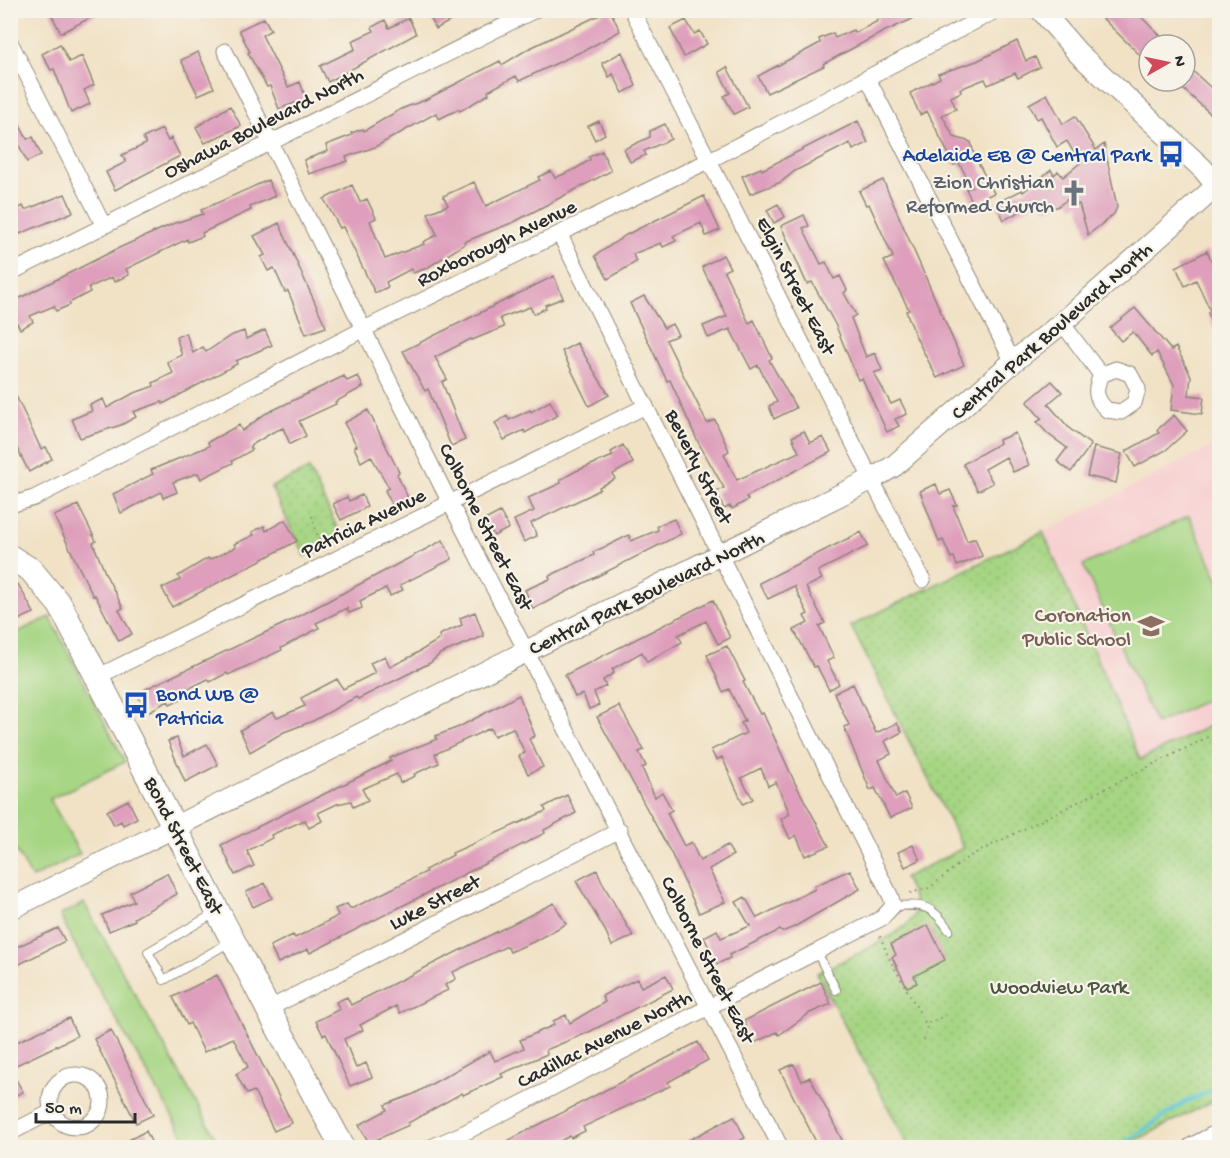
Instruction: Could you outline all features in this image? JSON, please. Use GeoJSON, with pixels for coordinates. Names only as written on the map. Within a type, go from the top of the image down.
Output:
{"type":"FeatureCollection","features":[{"type":"Feature","properties":{"kind":"main road","name":"Bond Street East"},"geometry":{"type":"LineString","coordinates":[[10,557],[31,570],[60,605],[99,676],[268,1009],[343,1148]]}},
{"type":"Feature","properties":{"kind":"street","name":"Oshawa Boulevard North"},"geometry":{"type":"LineString","coordinates":[[10,273],[535,10]]}},
{"type":"Feature","properties":{"kind":"street","name":"Elgin Street East"},"geometry":{"type":"LineString","coordinates":[[632,10],[923,580]]}},
{"type":"Feature","properties":{"kind":"street","name":"Roxborough Avenue"},"geometry":{"type":"LineString","coordinates":[[11,504],[34,498],[364,329],[561,235],[868,79],[997,10]]}},
{"type":"Feature","properties":{"kind":"street"},"geometry":{"type":"LineString","coordinates":[[1041,10],[1071,46],[1219,186]]}},
{"type":"Feature","properties":{"kind":"street"},"geometry":{"type":"LineString","coordinates":[[10,42],[104,226]]}},
{"type":"Feature","properties":{"kind":"street","name":"Colborne Street East"},"geometry":{"type":"LineString","coordinates":[[225,51],[450,503],[528,649],[781,1148]]}},
{"type":"Feature","properties":{"kind":"street"},"geometry":{"type":"LineString","coordinates":[[868,79],[1013,362]]}},
{"type":"Feature","properties":{"kind":"street","name":"Central Park Boulevard North"},"geometry":{"type":"LineString","coordinates":[[10,909],[177,828],[528,649],[722,556],[894,466],[1219,186]]}},
{"type":"Feature","properties":{"kind":"street","name":"Beverly Street"},"geometry":{"type":"LineString","coordinates":[[561,235],[866,846],[891,897],[892,906]]}},
{"type":"Feature","properties":{"kind":"street"},"geometry":{"type":"LineString","coordinates":[[1062,323],[1101,375]]}},
{"type":"Feature","properties":{"kind":"street","name":"Patricia Avenue"},"geometry":{"type":"LineString","coordinates":[[99,676],[646,406]]}},
{"type":"Feature","properties":{"kind":"street","name":"Luke Street"},"geometry":{"type":"LineString","coordinates":[[268,1009],[620,830]]}},
{"type":"Feature","properties":{"kind":"street","name":"Cadillac Avenue North"},"geometry":{"type":"LineString","coordinates":[[429,1148],[710,1008],[882,918],[892,906]]}},
{"type":"Feature","properties":{"kind":"street"},"geometry":{"type":"LineString","coordinates":[[10,1133],[51,1112]]}},
{"type":"Feature","properties":{"kind":"street"},"geometry":{"type":"LineString","coordinates":[[1193,1148],[1220,1134]]}},
{"type":"Feature","properties":{"kind":"lane"},"geometry":{"type":"LineString","coordinates":[[892,906],[922,905],[930,908],[938,913],[949,930]]}},
{"type":"Feature","properties":{"kind":"lane"},"geometry":{"type":"LineString","coordinates":[[219,911],[148,952],[164,980],[234,940]]}},
{"type":"Feature","properties":{"kind":"lane"},"geometry":{"type":"LineString","coordinates":[[817,952],[836,990]]}},
{"type":"Feature","properties":{"kind":"path"},"geometry":{"type":"LineString","coordinates":[[312,516],[318,537],[312,554]]}},
{"type":"Feature","properties":{"kind":"path"},"geometry":{"type":"LineString","coordinates":[[318,537],[334,543]]}},
{"type":"Feature","properties":{"kind":"path"},"geometry":{"type":"LineString","coordinates":[[910,893],[929,888],[968,856],[1220,730]]}},
{"type":"Feature","properties":{"kind":"path"},"geometry":{"type":"LineString","coordinates":[[882,938],[888,956],[926,1024],[924,1040]]}},
{"type":"Feature","properties":{"kind":"path"},"geometry":{"type":"LineString","coordinates":[[926,1024],[949,1014]]}},
{"type":"Feature","properties":{"kind":"shaded area","name":"Coronation Public School"},"geometry":{"type":"Polygon","coordinates":[[[1219,443],[1219,721],[1140,760],[1043,532],[1219,443]]]}},
{"type":"Feature","properties":{"kind":"green space"},"geometry":{"type":"Polygon","coordinates":[[[309,469],[342,538],[305,556],[271,487],[309,469]]]}},
{"type":"Feature","properties":{"kind":"green space"},"geometry":{"type":"Polygon","coordinates":[[[1189,516],[1219,581],[1219,694],[1156,724],[1083,565],[1189,516]]]}},
{"type":"Feature","properties":{"kind":"green space","name":"Woodview Park"},"geometry":{"type":"Polygon","coordinates":[[[1043,532],[1140,760],[1219,721],[1219,1098],[1123,1147],[909,1147],[817,973],[884,940],[907,924],[913,917],[915,907],[904,878],[963,848],[851,626],[1043,532]]]}},
{"type":"Feature","properties":{"kind":"green space"},"geometry":{"type":"Polygon","coordinates":[[[50,617],[125,762],[50,799],[80,854],[32,878],[11,842],[11,635],[50,617]]]}},
{"type":"Feature","properties":{"kind":"green space"},"geometry":{"type":"Polygon","coordinates":[[[84,903],[221,1147],[190,1147],[85,965],[60,915],[84,903]]]}},
{"type":"Feature","properties":{"kind":"building"},"geometry":{"type":"Polygon","coordinates":[[[49,10],[105,10],[61,33],[49,10]]]}},
{"type":"Feature","properties":{"kind":"building"},"geometry":{"type":"Polygon","coordinates":[[[427,10],[470,10],[436,29],[427,10]]]}},
{"type":"Feature","properties":{"kind":"building"},"geometry":{"type":"Polygon","coordinates":[[[610,10],[620,31],[589,48],[519,81],[516,76],[488,91],[489,94],[460,111],[459,109],[439,119],[436,113],[375,147],[346,157],[348,161],[309,174],[304,160],[328,151],[326,145],[352,135],[351,133],[363,129],[364,131],[401,109],[425,100],[500,61],[502,65],[528,49],[610,10]]]}},
{"type":"Feature","properties":{"kind":"building"},"geometry":{"type":"Polygon","coordinates":[[[890,10],[933,10],[883,32],[823,64],[824,66],[767,93],[758,76],[820,43],[819,39],[833,33],[835,38],[853,30],[855,33],[878,21],[876,17],[890,10]]]}},
{"type":"Feature","properties":{"kind":"building"},"geometry":{"type":"Polygon","coordinates":[[[1094,10],[1145,10],[1140,16],[1158,33],[1137,33],[1137,52],[1094,10]]]}},
{"type":"Feature","properties":{"kind":"building"},"geometry":{"type":"Polygon","coordinates":[[[264,18],[271,30],[262,35],[288,87],[300,82],[306,99],[279,109],[270,86],[267,87],[248,53],[250,52],[239,30],[264,18]]]}},
{"type":"Feature","properties":{"kind":"building"},"geometry":{"type":"Polygon","coordinates":[[[409,18],[416,34],[328,82],[320,66],[355,49],[352,41],[374,31],[372,27],[385,20],[389,28],[409,18]]]}},
{"type":"Feature","properties":{"kind":"building"},"geometry":{"type":"Polygon","coordinates":[[[686,20],[694,34],[700,31],[707,44],[684,57],[670,28],[686,20]]]}},
{"type":"Feature","properties":{"kind":"building"},"geometry":{"type":"Polygon","coordinates":[[[1017,41],[1026,61],[1035,57],[1040,67],[1018,78],[1015,73],[988,85],[985,79],[960,89],[961,92],[951,97],[956,109],[942,115],[954,137],[971,142],[974,155],[994,193],[973,203],[966,189],[972,187],[959,163],[954,165],[927,111],[920,115],[910,93],[940,78],[938,74],[977,61],[1017,41]]]}},
{"type":"Feature","properties":{"kind":"building"},"geometry":{"type":"Polygon","coordinates":[[[60,44],[69,62],[82,56],[94,85],[84,90],[90,104],[71,113],[54,69],[51,70],[42,54],[60,44]]]}},
{"type":"Feature","properties":{"kind":"building"},"geometry":{"type":"Polygon","coordinates":[[[198,52],[214,88],[198,95],[181,60],[198,52]]]}},
{"type":"Feature","properties":{"kind":"building"},"geometry":{"type":"Polygon","coordinates":[[[622,52],[636,86],[623,93],[613,74],[609,77],[602,63],[622,52]]]}},
{"type":"Feature","properties":{"kind":"building"},"geometry":{"type":"Polygon","coordinates":[[[727,67],[748,107],[734,114],[724,96],[730,93],[719,72],[727,67]]]}},
{"type":"Feature","properties":{"kind":"building"},"geometry":{"type":"Polygon","coordinates":[[[1197,75],[1220,96],[1220,122],[1187,93],[1197,93],[1197,75]]]}},
{"type":"Feature","properties":{"kind":"building"},"geometry":{"type":"Polygon","coordinates":[[[1047,94],[1063,124],[1075,116],[1096,150],[1104,144],[1117,207],[1114,214],[1088,235],[1079,204],[1073,206],[1068,199],[1057,207],[1045,208],[1040,201],[1004,220],[996,203],[1022,190],[1023,192],[1051,170],[1054,175],[1058,171],[1063,177],[1080,163],[1067,141],[1057,147],[1041,117],[1037,119],[1029,104],[1047,94]]]}},
{"type":"Feature","properties":{"kind":"building"},"geometry":{"type":"Polygon","coordinates":[[[230,106],[241,126],[205,143],[196,127],[230,106]]]}},
{"type":"Feature","properties":{"kind":"building"},"geometry":{"type":"Polygon","coordinates":[[[16,118],[27,139],[33,137],[41,155],[27,162],[10,126],[10,121],[16,118]]]}},
{"type":"Feature","properties":{"kind":"building"},"geometry":{"type":"Polygon","coordinates":[[[599,121],[605,134],[595,140],[588,126],[599,121]]]}},
{"type":"Feature","properties":{"kind":"building"},"geometry":{"type":"Polygon","coordinates":[[[858,121],[868,143],[853,150],[850,143],[795,171],[781,182],[750,194],[742,176],[761,168],[762,170],[858,121]]]}},
{"type":"Feature","properties":{"kind":"building"},"geometry":{"type":"Polygon","coordinates":[[[665,124],[671,139],[644,151],[646,155],[630,162],[624,149],[650,137],[650,131],[665,124]]]}},
{"type":"Feature","properties":{"kind":"building"},"geometry":{"type":"Polygon","coordinates":[[[162,129],[168,141],[171,138],[180,156],[115,190],[106,172],[126,162],[122,155],[146,144],[143,138],[162,129]]]}},
{"type":"Feature","properties":{"kind":"building"},"geometry":{"type":"Polygon","coordinates":[[[602,151],[611,171],[514,222],[464,242],[465,244],[427,268],[413,273],[411,269],[386,282],[388,287],[375,293],[343,227],[340,228],[324,199],[352,185],[360,202],[367,199],[376,218],[370,221],[385,259],[424,244],[423,242],[437,235],[428,213],[448,205],[443,196],[474,182],[486,206],[540,180],[538,177],[551,171],[555,178],[577,168],[590,160],[589,157],[602,151]]]}},
{"type":"Feature","properties":{"kind":"building"},"geometry":{"type":"Polygon","coordinates":[[[268,180],[275,196],[250,207],[251,210],[202,233],[203,236],[188,242],[187,239],[126,269],[129,275],[114,282],[112,277],[88,288],[90,292],[69,303],[70,305],[56,311],[54,306],[30,316],[33,322],[20,329],[17,323],[10,327],[10,303],[121,247],[175,223],[203,214],[201,210],[268,180]]]}},
{"type":"Feature","properties":{"kind":"building"},"geometry":{"type":"Polygon","coordinates":[[[883,180],[964,365],[937,378],[916,337],[906,311],[909,310],[884,261],[893,257],[869,204],[866,205],[859,191],[883,180]]]}},
{"type":"Feature","properties":{"kind":"building"},"geometry":{"type":"Polygon","coordinates":[[[65,194],[73,212],[10,238],[10,213],[23,206],[25,210],[65,194]]]}},
{"type":"Feature","properties":{"kind":"building"},"geometry":{"type":"Polygon","coordinates":[[[704,196],[720,230],[706,236],[701,223],[673,236],[676,241],[663,247],[661,243],[633,254],[636,262],[608,279],[595,256],[626,235],[704,196]]]}},
{"type":"Feature","properties":{"kind":"building"},"geometry":{"type":"Polygon","coordinates":[[[778,204],[785,217],[774,223],[767,210],[778,204]]]}},
{"type":"Feature","properties":{"kind":"building"},"geometry":{"type":"Polygon","coordinates":[[[804,215],[809,226],[803,228],[821,264],[826,262],[834,279],[840,276],[847,290],[844,293],[856,315],[851,318],[866,357],[875,353],[882,370],[874,373],[891,404],[900,400],[907,414],[895,419],[899,426],[887,432],[862,378],[858,380],[836,326],[812,282],[807,284],[781,226],[804,215]]]}},
{"type":"Feature","properties":{"kind":"building"},"geometry":{"type":"Polygon","coordinates":[[[279,223],[326,327],[306,334],[288,291],[285,292],[274,268],[268,271],[261,257],[265,255],[254,236],[279,223]]]}},
{"type":"Feature","properties":{"kind":"building"},"geometry":{"type":"Polygon","coordinates":[[[1207,251],[1220,279],[1219,341],[1208,313],[1211,312],[1196,280],[1185,286],[1176,267],[1207,251]]]}},
{"type":"Feature","properties":{"kind":"building"},"geometry":{"type":"Polygon","coordinates":[[[723,255],[730,268],[724,271],[749,323],[754,320],[772,358],[769,360],[796,408],[774,419],[769,406],[777,402],[758,365],[751,369],[730,329],[708,338],[703,326],[727,316],[702,267],[723,255]]]}},
{"type":"Feature","properties":{"kind":"building"},"geometry":{"type":"Polygon","coordinates":[[[554,276],[563,298],[545,305],[546,308],[534,314],[530,307],[500,318],[504,327],[471,339],[435,357],[447,379],[442,382],[465,440],[451,446],[428,389],[425,391],[403,351],[554,276]]]}},
{"type":"Feature","properties":{"kind":"building"},"geometry":{"type":"Polygon","coordinates":[[[644,296],[664,328],[672,324],[678,335],[666,340],[707,423],[715,420],[729,451],[724,454],[737,480],[799,452],[792,437],[804,431],[810,443],[823,437],[831,452],[746,497],[748,500],[732,509],[730,506],[724,509],[716,492],[724,488],[698,442],[670,380],[667,381],[630,303],[644,296]]]}},
{"type":"Feature","properties":{"kind":"building"},"geometry":{"type":"Polygon","coordinates":[[[1135,308],[1171,350],[1176,347],[1191,376],[1189,395],[1204,397],[1202,414],[1171,410],[1174,385],[1157,352],[1152,356],[1133,332],[1121,341],[1110,328],[1135,308]]]}},
{"type":"Feature","properties":{"kind":"building"},"geometry":{"type":"Polygon","coordinates":[[[265,330],[272,345],[236,361],[237,364],[163,404],[162,402],[133,412],[136,417],[121,425],[80,438],[72,419],[92,411],[90,405],[103,399],[107,408],[132,394],[154,386],[153,383],[173,373],[167,362],[182,355],[176,337],[186,333],[193,353],[203,347],[206,352],[230,336],[244,331],[246,339],[265,330]]]}},
{"type":"Feature","properties":{"kind":"building"},"geometry":{"type":"Polygon","coordinates":[[[577,343],[609,395],[589,406],[562,351],[577,343]]]}},
{"type":"Feature","properties":{"kind":"building"},"geometry":{"type":"Polygon","coordinates":[[[344,376],[347,381],[358,376],[363,387],[335,402],[336,404],[299,421],[306,436],[290,444],[283,428],[273,432],[250,446],[252,450],[232,461],[233,463],[201,479],[198,473],[173,482],[177,492],[163,498],[161,492],[121,513],[113,494],[153,474],[151,470],[209,446],[208,442],[239,425],[242,431],[265,414],[344,376]]]}},
{"type":"Feature","properties":{"kind":"building"},"geometry":{"type":"Polygon","coordinates":[[[1052,381],[1062,392],[1048,404],[1070,429],[1091,445],[1071,472],[1057,461],[1067,448],[1048,434],[1037,422],[1042,419],[1027,402],[1052,381]]]}},
{"type":"Feature","properties":{"kind":"building"},"geometry":{"type":"Polygon","coordinates":[[[10,383],[41,449],[46,447],[52,459],[29,472],[10,434],[10,383]]]}},
{"type":"Feature","properties":{"kind":"building"},"geometry":{"type":"Polygon","coordinates":[[[550,401],[558,415],[525,433],[524,430],[504,440],[495,423],[507,416],[509,420],[530,410],[531,412],[550,401]]]}},
{"type":"Feature","properties":{"kind":"building"},"geometry":{"type":"Polygon","coordinates":[[[368,410],[399,472],[397,474],[408,498],[392,505],[385,490],[389,488],[371,456],[361,462],[354,447],[357,446],[344,423],[368,410]]]}},
{"type":"Feature","properties":{"kind":"building"},"geometry":{"type":"Polygon","coordinates":[[[1174,415],[1187,431],[1166,450],[1135,467],[1126,451],[1159,433],[1157,430],[1174,415]]]}},
{"type":"Feature","properties":{"kind":"building"},"geometry":{"type":"Polygon","coordinates":[[[1015,433],[1029,465],[1013,472],[1006,457],[985,469],[993,483],[978,491],[963,464],[1000,443],[999,440],[1015,433]]]}},
{"type":"Feature","properties":{"kind":"building"},"geometry":{"type":"Polygon","coordinates":[[[623,445],[633,463],[613,474],[615,479],[599,487],[600,489],[590,495],[531,523],[537,536],[524,542],[514,520],[534,511],[528,498],[561,483],[560,480],[576,471],[613,456],[611,452],[623,445]]]}},
{"type":"Feature","properties":{"kind":"building"},"geometry":{"type":"Polygon","coordinates":[[[1094,447],[1122,454],[1116,483],[1087,476],[1094,447]]]}},
{"type":"Feature","properties":{"kind":"building"},"geometry":{"type":"Polygon","coordinates":[[[936,484],[940,494],[950,490],[957,505],[953,506],[967,541],[975,538],[982,556],[957,566],[943,540],[939,542],[920,491],[936,484]]]}},
{"type":"Feature","properties":{"kind":"building"},"geometry":{"type":"Polygon","coordinates":[[[362,495],[367,507],[341,520],[333,504],[347,497],[349,501],[362,495]]]}},
{"type":"Feature","properties":{"kind":"building"},"geometry":{"type":"Polygon","coordinates":[[[78,505],[96,541],[93,543],[106,575],[123,608],[119,610],[132,634],[119,641],[95,595],[93,596],[54,516],[78,505]]]}},
{"type":"Feature","properties":{"kind":"building"},"geometry":{"type":"Polygon","coordinates":[[[500,512],[509,528],[494,536],[485,520],[500,512]]]}},
{"type":"Feature","properties":{"kind":"building"},"geometry":{"type":"Polygon","coordinates":[[[674,519],[681,534],[533,609],[525,590],[594,555],[593,552],[629,535],[631,541],[658,530],[657,526],[674,519]]]}},
{"type":"Feature","properties":{"kind":"building"},"geometry":{"type":"Polygon","coordinates":[[[285,520],[297,541],[172,607],[162,588],[180,580],[178,576],[208,558],[209,560],[236,547],[234,544],[254,535],[252,532],[264,526],[266,531],[285,520]]]}},
{"type":"Feature","properties":{"kind":"building"},"geometry":{"type":"Polygon","coordinates":[[[861,532],[868,546],[818,571],[822,579],[806,587],[825,623],[819,626],[834,658],[827,661],[839,684],[829,690],[794,630],[808,623],[804,616],[808,614],[794,586],[768,599],[759,583],[861,532]]]}},
{"type":"Feature","properties":{"kind":"building"},"geometry":{"type":"Polygon","coordinates":[[[443,540],[452,559],[400,585],[403,590],[390,596],[386,588],[360,601],[362,608],[349,613],[347,608],[316,623],[319,628],[281,648],[282,650],[228,675],[227,673],[210,682],[208,679],[182,692],[185,697],[170,704],[168,701],[146,713],[137,693],[292,620],[443,540]]]}},
{"type":"Feature","properties":{"kind":"building"},"geometry":{"type":"Polygon","coordinates":[[[18,584],[34,613],[16,621],[10,608],[10,588],[18,584]]]}},
{"type":"Feature","properties":{"kind":"building"},"geometry":{"type":"Polygon","coordinates":[[[713,600],[730,638],[718,644],[706,621],[678,635],[682,642],[647,662],[642,652],[612,669],[614,673],[603,680],[606,686],[594,692],[599,705],[589,709],[583,694],[575,697],[565,675],[713,600]]]}},
{"type":"Feature","properties":{"kind":"building"},"geometry":{"type":"Polygon","coordinates":[[[475,612],[484,636],[440,654],[430,663],[358,699],[356,697],[313,721],[284,732],[250,752],[240,730],[273,712],[277,718],[305,706],[301,698],[337,679],[343,689],[375,673],[370,663],[385,656],[390,667],[412,656],[440,639],[439,635],[462,625],[460,618],[475,612]]]}},
{"type":"Feature","properties":{"kind":"building"},"geometry":{"type":"Polygon","coordinates":[[[727,646],[745,681],[743,682],[760,714],[763,713],[795,783],[829,846],[805,856],[796,835],[790,839],[781,819],[790,814],[776,782],[768,786],[761,768],[741,778],[753,799],[743,804],[722,757],[716,760],[711,750],[746,733],[741,723],[745,721],[729,689],[723,692],[707,655],[727,646]]]}},
{"type":"Feature","properties":{"kind":"building"},"geometry":{"type":"Polygon","coordinates":[[[853,684],[876,733],[897,723],[902,732],[885,741],[891,754],[879,760],[896,798],[905,793],[912,808],[890,818],[875,788],[870,790],[844,727],[849,725],[834,693],[853,684]]]}},
{"type":"Feature","properties":{"kind":"building"},"geometry":{"type":"Polygon","coordinates":[[[519,695],[535,736],[529,739],[543,767],[528,774],[519,756],[525,753],[513,728],[494,736],[490,728],[435,754],[439,763],[414,774],[415,776],[400,783],[397,774],[362,789],[368,800],[353,807],[351,801],[337,804],[318,813],[322,821],[309,828],[305,820],[271,835],[272,838],[247,851],[254,866],[235,875],[221,845],[391,761],[390,758],[437,739],[435,736],[459,727],[519,695]]]}},
{"type":"Feature","properties":{"kind":"building"},"geometry":{"type":"Polygon","coordinates":[[[619,706],[644,750],[639,752],[646,766],[642,768],[655,797],[662,792],[672,810],[667,813],[684,846],[691,842],[700,861],[727,845],[733,855],[709,869],[725,902],[699,913],[671,853],[597,717],[619,706]]]}},
{"type":"Feature","properties":{"kind":"building"},"geometry":{"type":"Polygon","coordinates":[[[177,738],[184,756],[207,744],[218,765],[185,782],[168,741],[177,738]]]}},
{"type":"Feature","properties":{"kind":"building"},"geometry":{"type":"Polygon","coordinates":[[[567,795],[576,813],[544,830],[545,833],[310,953],[308,949],[278,963],[270,946],[293,935],[295,938],[332,919],[338,915],[335,909],[347,904],[353,908],[426,872],[425,870],[453,855],[452,853],[546,811],[544,807],[567,795]]]}},
{"type":"Feature","properties":{"kind":"building"},"geometry":{"type":"Polygon","coordinates":[[[128,800],[137,818],[123,825],[121,821],[114,825],[107,811],[128,800]]]}},
{"type":"Feature","properties":{"kind":"building"},"geometry":{"type":"Polygon","coordinates":[[[913,845],[920,860],[905,867],[898,852],[913,845]]]}},
{"type":"Feature","properties":{"kind":"building"},"geometry":{"type":"Polygon","coordinates":[[[597,870],[633,936],[612,946],[576,881],[597,870]]]}},
{"type":"Feature","properties":{"kind":"building"},"geometry":{"type":"Polygon","coordinates":[[[850,870],[860,889],[794,927],[782,932],[780,930],[729,955],[730,958],[717,964],[704,937],[717,930],[721,938],[750,926],[736,902],[745,897],[757,918],[815,889],[814,886],[850,870]]]}},
{"type":"Feature","properties":{"kind":"building"},"geometry":{"type":"Polygon","coordinates":[[[167,873],[177,894],[134,918],[135,920],[109,931],[102,915],[134,901],[130,892],[167,873]]]}},
{"type":"Feature","properties":{"kind":"building"},"geometry":{"type":"Polygon","coordinates":[[[265,883],[272,898],[253,907],[246,892],[265,883]]]}},
{"type":"Feature","properties":{"kind":"building"},"geometry":{"type":"Polygon","coordinates":[[[554,903],[566,924],[510,952],[507,946],[453,972],[456,979],[445,985],[448,990],[400,1013],[396,1006],[360,1025],[363,1030],[344,1039],[356,1068],[366,1063],[372,1077],[350,1086],[326,1034],[323,1035],[316,1021],[340,1009],[336,1002],[347,997],[351,1005],[554,903]]]}},
{"type":"Feature","properties":{"kind":"building"},"geometry":{"type":"Polygon","coordinates":[[[928,925],[945,960],[914,976],[917,983],[907,987],[892,957],[896,955],[891,944],[928,925]]]}},
{"type":"Feature","properties":{"kind":"building"},"geometry":{"type":"Polygon","coordinates":[[[58,928],[65,941],[10,969],[10,950],[58,928]]]}},
{"type":"Feature","properties":{"kind":"building"},"geometry":{"type":"Polygon","coordinates":[[[217,975],[292,1123],[274,1131],[254,1091],[247,1094],[236,1074],[248,1067],[233,1038],[204,1052],[190,1023],[187,1025],[173,997],[217,975]]]}},
{"type":"Feature","properties":{"kind":"building"},"geometry":{"type":"Polygon","coordinates":[[[666,975],[673,989],[589,1032],[546,1050],[547,1054],[501,1074],[503,1077],[463,1095],[462,1093],[408,1123],[409,1125],[369,1143],[359,1125],[387,1110],[385,1105],[414,1094],[490,1051],[495,1061],[524,1048],[520,1040],[554,1025],[553,1021],[566,1015],[570,1023],[605,1002],[602,996],[615,989],[637,979],[641,987],[666,975]]]}},
{"type":"Feature","properties":{"kind":"building"},"geometry":{"type":"Polygon","coordinates":[[[821,982],[831,1004],[810,1013],[779,1035],[777,1032],[754,1043],[744,1021],[821,982]]]}},
{"type":"Feature","properties":{"kind":"building"},"geometry":{"type":"Polygon","coordinates":[[[69,1018],[77,1036],[10,1068],[10,1045],[69,1018]]]}},
{"type":"Feature","properties":{"kind":"building"},"geometry":{"type":"Polygon","coordinates":[[[111,1030],[153,1115],[136,1123],[94,1039],[111,1030]]]}},
{"type":"Feature","properties":{"kind":"building"},"geometry":{"type":"Polygon","coordinates":[[[698,1042],[708,1060],[668,1082],[670,1086],[583,1127],[585,1131],[546,1148],[494,1148],[698,1042]]]}},
{"type":"Feature","properties":{"kind":"building"},"geometry":{"type":"Polygon","coordinates":[[[794,1064],[802,1081],[810,1077],[844,1144],[837,1148],[819,1148],[780,1070],[794,1064]]]}},
{"type":"Feature","properties":{"kind":"building"},"geometry":{"type":"Polygon","coordinates":[[[10,1069],[23,1092],[10,1098],[10,1069]]]}},
{"type":"Feature","properties":{"kind":"building"},"geometry":{"type":"Polygon","coordinates":[[[734,1116],[745,1138],[726,1148],[674,1148],[734,1116]]]}},
{"type":"Feature","properties":{"kind":"building"},"geometry":{"type":"Polygon","coordinates":[[[146,1131],[154,1148],[113,1148],[146,1131]]]}},
{"type":"Feature","properties":{"kind":"waterway"},"geometry":{"type":"LineString","coordinates":[[1117,1148],[1185,1102],[1220,1087]]}},
{"type":"Feature","properties":{"kind":"place","name":"Adelaide EB @ Central Park"},"geometry":{"type":"Point","coordinates":[1171,154]}},
{"type":"Feature","properties":{"kind":"place","name":"Zion Christian Reformed Church"},"geometry":{"type":"Point","coordinates":[1074,193]}},
{"type":"Feature","properties":{"kind":"place","name":"Coronation Public School"},"geometry":{"type":"Point","coordinates":[1151,626]}},
{"type":"Feature","properties":{"kind":"place","name":"Bond WB @ Patricia"},"geometry":{"type":"Point","coordinates":[136,705]}}]}
